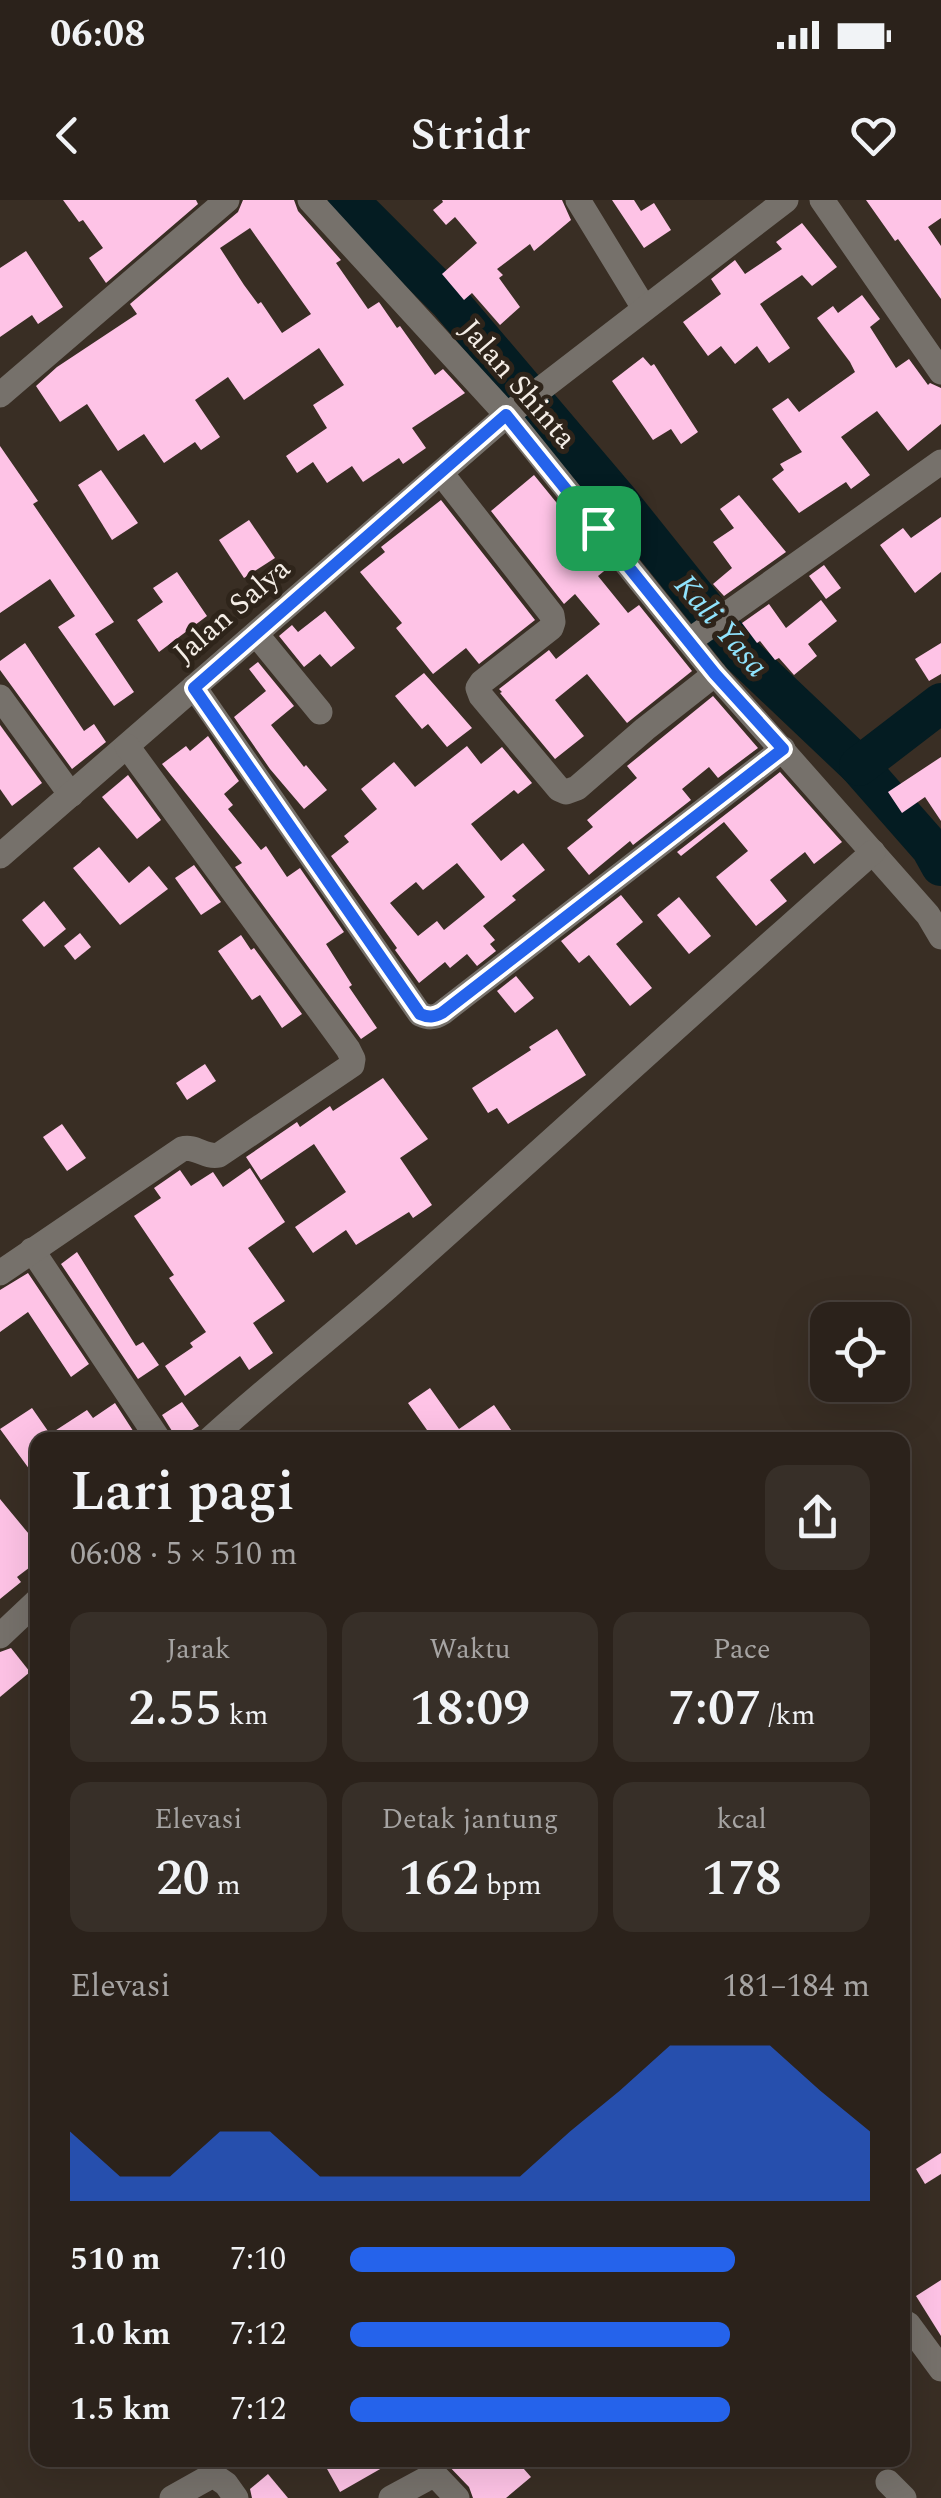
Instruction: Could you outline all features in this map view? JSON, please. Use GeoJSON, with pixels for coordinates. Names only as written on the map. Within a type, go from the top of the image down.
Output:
{"type":"FeatureCollection","features":[{"type":"Feature","properties":{"kind":"street"},"geometry":{"type":"LineString","coordinates":[[0,395],[228,200]]}},
{"type":"Feature","properties":{"kind":"street","name":"Jalan Shinta"},"geometry":{"type":"LineString","coordinates":[[310,200],[513,410],[715,674],[928,915],[941,937]]}},
{"type":"Feature","properties":{"kind":"street"},"geometry":{"type":"LineString","coordinates":[[578,200],[644,308]]}},
{"type":"Feature","properties":{"kind":"street","name":"Jalan Salya"},"geometry":{"type":"LineString","coordinates":[[0,856],[546,382],[786,200]]}},
{"type":"Feature","properties":{"kind":"street"},"geometry":{"type":"LineString","coordinates":[[822,200],[941,372]]}},
{"type":"Feature","properties":{"kind":"street"},"geometry":{"type":"LineString","coordinates":[[691,640],[941,462]]}},
{"type":"Feature","properties":{"kind":"street"},"geometry":{"type":"LineString","coordinates":[[440,472],[552,615],[550,628],[478,688],[559,789],[569,792],[577,788],[715,674]]}},
{"type":"Feature","properties":{"kind":"street"},"geometry":{"type":"LineString","coordinates":[[256,634],[320,712]]}},
{"type":"Feature","properties":{"kind":"street"},"geometry":{"type":"LineString","coordinates":[[194,688],[420,1014],[427,1017],[442,1013],[783,749]]}},
{"type":"Feature","properties":{"kind":"street"},"geometry":{"type":"LineString","coordinates":[[0,697],[71,794]]}},
{"type":"Feature","properties":{"kind":"street"},"geometry":{"type":"LineString","coordinates":[[0,1273],[182,1148],[212,1156],[219,1154],[352,1065],[348,1049],[126,746]]}},
{"type":"Feature","properties":{"kind":"street"},"geometry":{"type":"LineString","coordinates":[[219,1432],[385,1290],[873,852]]}},
{"type":"Feature","properties":{"kind":"street"},"geometry":{"type":"LineString","coordinates":[[32,1250],[154,1432]]}},
{"type":"Feature","properties":{"kind":"street"},"geometry":{"type":"LineString","coordinates":[[0,1636],[30,1608]]}},
{"type":"Feature","properties":{"kind":"street"},"geometry":{"type":"LineString","coordinates":[[910,2327],[941,2369]]}},
{"type":"Feature","properties":{"kind":"street"},"geometry":{"type":"LineString","coordinates":[[172,2498],[213,2475],[236,2498]]}},
{"type":"Feature","properties":{"kind":"street"},"geometry":{"type":"LineString","coordinates":[[390,2498],[437,2477],[457,2498]]}},
{"type":"Feature","properties":{"kind":"building"},"geometry":{"type":"Polygon","coordinates":[[[63,200],[196,200],[198,204],[106,283],[89,258],[103,248],[63,200]]]}},
{"type":"Feature","properties":{"kind":"building"},"geometry":{"type":"Polygon","coordinates":[[[243,200],[294,200],[298,211],[341,260],[336,263],[368,309],[379,302],[435,375],[443,369],[465,393],[412,428],[426,448],[403,464],[399,458],[363,482],[352,466],[327,483],[313,462],[297,473],[286,456],[327,428],[313,405],[344,385],[319,348],[244,400],[228,377],[195,400],[220,437],[201,450],[195,442],[164,463],[144,434],[118,451],[87,404],[60,422],[36,386],[57,367],[137,314],[130,304],[238,212],[243,200]],[[250,228],[220,248],[282,333],[311,314],[250,228]]]}},
{"type":"Feature","properties":{"kind":"building"},"geometry":{"type":"Polygon","coordinates":[[[442,200],[562,200],[571,220],[534,251],[530,244],[497,269],[520,307],[500,325],[472,293],[464,300],[442,274],[477,243],[455,217],[446,225],[433,210],[442,200]]]}},
{"type":"Feature","properties":{"kind":"building"},"geometry":{"type":"Polygon","coordinates":[[[612,200],[634,200],[641,211],[654,203],[671,230],[644,248],[612,200]]]}},
{"type":"Feature","properties":{"kind":"building"},"geometry":{"type":"Polygon","coordinates":[[[866,200],[941,200],[941,218],[928,227],[941,246],[941,299],[898,239],[895,241],[866,200]]]}},
{"type":"Feature","properties":{"kind":"building"},"geometry":{"type":"Polygon","coordinates":[[[802,223],[837,267],[812,286],[802,275],[760,304],[790,348],[769,363],[757,346],[735,364],[721,346],[708,356],[683,322],[721,294],[711,279],[735,260],[745,274],[782,249],[776,242],[802,223]]]}},
{"type":"Feature","properties":{"kind":"building"},"geometry":{"type":"Polygon","coordinates":[[[26,251],[63,307],[38,324],[32,315],[0,337],[0,268],[26,251]]]}},
{"type":"Feature","properties":{"kind":"building"},"geometry":{"type":"Polygon","coordinates":[[[862,295],[880,319],[870,327],[896,368],[909,359],[928,385],[941,388],[941,424],[908,451],[877,411],[841,437],[870,475],[851,489],[846,482],[799,513],[772,479],[784,470],[780,464],[802,452],[772,409],[788,398],[799,412],[855,372],[817,318],[833,306],[838,313],[862,295]]]}},
{"type":"Feature","properties":{"kind":"building"},"geometry":{"type":"Polygon","coordinates":[[[643,357],[651,366],[654,364],[698,432],[681,444],[671,429],[653,440],[612,381],[643,357]]]}},
{"type":"Feature","properties":{"kind":"building"},"geometry":{"type":"Polygon","coordinates":[[[0,446],[38,501],[33,504],[114,622],[95,634],[134,692],[114,706],[58,627],[75,616],[50,579],[0,613],[0,446]]]}},
{"type":"Feature","properties":{"kind":"building"},"geometry":{"type":"Polygon","coordinates":[[[101,470],[138,523],[112,540],[78,485],[101,470]]]}},
{"type":"Feature","properties":{"kind":"building"},"geometry":{"type":"Polygon","coordinates":[[[534,475],[609,567],[598,576],[628,613],[639,605],[692,671],[627,723],[587,674],[555,700],[584,736],[555,759],[499,689],[549,650],[556,659],[600,624],[575,594],[564,604],[491,511],[534,475]]]}},
{"type":"Feature","properties":{"kind":"building"},"geometry":{"type":"Polygon","coordinates":[[[739,495],[786,552],[724,596],[713,584],[732,568],[713,542],[734,528],[720,509],[739,495]]]}},
{"type":"Feature","properties":{"kind":"building"},"geometry":{"type":"Polygon","coordinates":[[[441,500],[535,620],[479,664],[466,648],[433,674],[396,628],[402,623],[360,572],[385,552],[381,547],[441,500]]]}},
{"type":"Feature","properties":{"kind":"building"},"geometry":{"type":"Polygon","coordinates":[[[941,517],[941,572],[915,593],[880,545],[903,528],[911,538],[941,517]]]}},
{"type":"Feature","properties":{"kind":"building"},"geometry":{"type":"Polygon","coordinates":[[[249,520],[275,558],[244,578],[219,540],[249,520]]]}},
{"type":"Feature","properties":{"kind":"building"},"geometry":{"type":"Polygon","coordinates":[[[824,565],[841,588],[826,599],[809,576],[824,565]]]}},
{"type":"Feature","properties":{"kind":"building"},"geometry":{"type":"Polygon","coordinates":[[[177,572],[207,616],[159,652],[137,620],[163,602],[153,588],[177,572]]]}},
{"type":"Feature","properties":{"kind":"building"},"geometry":{"type":"Polygon","coordinates":[[[821,600],[837,621],[808,644],[817,656],[794,675],[760,641],[757,643],[742,623],[769,604],[786,628],[821,600]]]}},
{"type":"Feature","properties":{"kind":"building"},"geometry":{"type":"Polygon","coordinates":[[[325,611],[355,648],[331,667],[320,654],[304,667],[279,636],[292,625],[298,632],[325,611]]]}},
{"type":"Feature","properties":{"kind":"building"},"geometry":{"type":"Polygon","coordinates":[[[25,643],[84,731],[94,724],[106,742],[72,769],[0,670],[0,661],[25,643]]]}},
{"type":"Feature","properties":{"kind":"building"},"geometry":{"type":"Polygon","coordinates":[[[941,643],[941,674],[929,681],[915,659],[941,643]]]}},
{"type":"Feature","properties":{"kind":"building"},"geometry":{"type":"Polygon","coordinates":[[[258,662],[294,706],[271,725],[327,790],[304,809],[234,717],[266,691],[249,669],[258,662]]]}},
{"type":"Feature","properties":{"kind":"building"},"geometry":{"type":"Polygon","coordinates":[[[424,673],[472,728],[447,747],[428,724],[422,729],[395,696],[424,673]]]}},
{"type":"Feature","properties":{"kind":"building"},"geometry":{"type":"Polygon","coordinates":[[[713,696],[758,748],[718,778],[709,767],[682,789],[691,800],[633,845],[630,841],[589,875],[567,848],[593,827],[587,820],[637,778],[627,766],[713,696]]]}},
{"type":"Feature","properties":{"kind":"building"},"geometry":{"type":"Polygon","coordinates":[[[0,725],[42,783],[12,806],[0,789],[0,725]]]}},
{"type":"Feature","properties":{"kind":"building"},"geometry":{"type":"Polygon","coordinates":[[[208,736],[239,781],[224,794],[233,805],[228,809],[261,850],[266,846],[287,877],[300,868],[344,932],[326,944],[377,1028],[361,1039],[235,867],[242,863],[162,764],[186,746],[190,751],[208,736]]]}},
{"type":"Feature","properties":{"kind":"building"},"geometry":{"type":"Polygon","coordinates":[[[467,746],[481,764],[502,747],[532,783],[518,794],[514,790],[471,824],[501,861],[523,843],[545,870],[483,926],[495,940],[490,944],[496,951],[477,966],[467,954],[450,968],[445,962],[419,983],[331,856],[349,842],[344,836],[377,809],[361,789],[394,762],[415,787],[467,746]],[[457,863],[423,890],[416,882],[390,903],[418,936],[437,921],[444,930],[485,897],[457,863]]]}},
{"type":"Feature","properties":{"kind":"building"},"geometry":{"type":"Polygon","coordinates":[[[941,757],[941,821],[925,797],[902,813],[888,792],[941,757]]]}},
{"type":"Feature","properties":{"kind":"building"},"geometry":{"type":"Polygon","coordinates":[[[780,772],[842,842],[814,864],[805,852],[770,880],[787,901],[756,926],[716,877],[748,851],[724,822],[681,856],[677,852],[780,772]]]}},
{"type":"Feature","properties":{"kind":"building"},"geometry":{"type":"Polygon","coordinates":[[[128,775],[161,820],[137,839],[102,797],[128,775]]]}},
{"type":"Feature","properties":{"kind":"building"},"geometry":{"type":"Polygon","coordinates":[[[99,847],[129,883],[149,866],[168,889],[120,925],[73,868],[99,847]]]}},
{"type":"Feature","properties":{"kind":"building"},"geometry":{"type":"Polygon","coordinates":[[[194,865],[221,902],[201,915],[175,878],[194,865]]]}},
{"type":"Feature","properties":{"kind":"building"},"geometry":{"type":"Polygon","coordinates":[[[621,895],[643,922],[616,944],[652,988],[630,1006],[589,955],[579,963],[561,941],[621,895]]]}},
{"type":"Feature","properties":{"kind":"building"},"geometry":{"type":"Polygon","coordinates":[[[679,897],[711,936],[689,954],[657,915],[679,897]]]}},
{"type":"Feature","properties":{"kind":"building"},"geometry":{"type":"Polygon","coordinates":[[[44,901],[66,929],[44,947],[22,920],[44,901]]]}},
{"type":"Feature","properties":{"kind":"building"},"geometry":{"type":"Polygon","coordinates":[[[80,933],[91,947],[75,960],[64,946],[80,933]]]}},
{"type":"Feature","properties":{"kind":"building"},"geometry":{"type":"Polygon","coordinates":[[[241,935],[302,1014],[282,1028],[260,995],[252,1000],[218,951],[241,935]]]}},
{"type":"Feature","properties":{"kind":"building"},"geometry":{"type":"Polygon","coordinates":[[[516,976],[534,998],[515,1013],[497,991],[516,976]]]}},
{"type":"Feature","properties":{"kind":"building"},"geometry":{"type":"Polygon","coordinates":[[[557,1029],[586,1075],[508,1124],[497,1108],[488,1113],[472,1088],[557,1029]]]}},
{"type":"Feature","properties":{"kind":"building"},"geometry":{"type":"Polygon","coordinates":[[[205,1064],[216,1081],[187,1100],[176,1083],[205,1064]]]}},
{"type":"Feature","properties":{"kind":"building"},"geometry":{"type":"Polygon","coordinates":[[[383,1078],[428,1139],[400,1158],[432,1205],[413,1218],[409,1212],[356,1245],[346,1230],[313,1253],[295,1227],[346,1192],[314,1144],[261,1180],[246,1157],[297,1122],[300,1127],[330,1106],[333,1111],[383,1078]]]}},
{"type":"Feature","properties":{"kind":"building"},"geometry":{"type":"Polygon","coordinates":[[[62,1124],[86,1158],[67,1171],[43,1137],[62,1124]]]}},
{"type":"Feature","properties":{"kind":"building"},"geometry":{"type":"Polygon","coordinates":[[[250,1168],[285,1222],[248,1248],[285,1301],[253,1323],[273,1353],[249,1370],[240,1356],[185,1396],[165,1366],[193,1347],[190,1343],[206,1332],[134,1216],[161,1198],[154,1188],[180,1170],[191,1186],[213,1172],[223,1187],[250,1168]]]}},
{"type":"Feature","properties":{"kind":"building"},"geometry":{"type":"Polygon","coordinates":[[[77,1252],[136,1346],[143,1342],[159,1365],[138,1379],[61,1264],[77,1252]]]}},
{"type":"Feature","properties":{"kind":"building"},"geometry":{"type":"Polygon","coordinates":[[[28,1273],[89,1364],[71,1377],[28,1312],[0,1332],[0,1290],[28,1273]]]}},
{"type":"Feature","properties":{"kind":"building"},"geometry":{"type":"Polygon","coordinates":[[[430,1388],[459,1429],[494,1405],[513,1432],[428,1432],[408,1403],[430,1388]]]}},
{"type":"Feature","properties":{"kind":"building"},"geometry":{"type":"Polygon","coordinates":[[[182,1402],[199,1426],[189,1432],[172,1432],[162,1415],[182,1402]]]}},
{"type":"Feature","properties":{"kind":"building"},"geometry":{"type":"Polygon","coordinates":[[[115,1403],[134,1432],[53,1432],[87,1410],[93,1418],[115,1403]]]}},
{"type":"Feature","properties":{"kind":"building"},"geometry":{"type":"Polygon","coordinates":[[[32,1408],[49,1432],[30,1432],[30,1470],[0,1429],[32,1408]]]}},
{"type":"Feature","properties":{"kind":"building"},"geometry":{"type":"Polygon","coordinates":[[[0,1499],[30,1535],[30,1567],[17,1577],[21,1582],[0,1599],[0,1499]]]}},
{"type":"Feature","properties":{"kind":"building"},"geometry":{"type":"Polygon","coordinates":[[[11,1648],[30,1672],[0,1697],[0,1652],[11,1648]]]}},
{"type":"Feature","properties":{"kind":"building"},"geometry":{"type":"Polygon","coordinates":[[[941,2153],[941,2174],[925,2184],[916,2169],[941,2153]]]}},
{"type":"Feature","properties":{"kind":"building"},"geometry":{"type":"Polygon","coordinates":[[[941,2280],[941,2336],[916,2296],[941,2280]]]}},
{"type":"Feature","properties":{"kind":"building"},"geometry":{"type":"Polygon","coordinates":[[[326,2467],[384,2467],[340,2492],[326,2467]]]}},
{"type":"Feature","properties":{"kind":"building"},"geometry":{"type":"Polygon","coordinates":[[[450,2467],[522,2467],[531,2477],[506,2498],[473,2498],[469,2487],[450,2467]]]}},
{"type":"Feature","properties":{"kind":"building"},"geometry":{"type":"Polygon","coordinates":[[[268,2474],[288,2498],[252,2498],[250,2489],[268,2474]]]}},
{"type":"Feature","properties":{"kind":"waterway","name":"Kali Yasa"},"geometry":{"type":"LineString","coordinates":[[348,200],[449,301],[618,500],[742,655],[859,766],[931,848],[941,866]]}},
{"type":"Feature","properties":{"kind":"waterway"},"geometry":{"type":"LineString","coordinates":[[859,766],[941,703]]}},
{"type":"Feature","properties":{"kind":"route"},"geometry":{"type":"LineString","coordinates":[[506,415],[598,528],[715,674],[783,749],[442,1013],[427,1017],[420,1014],[194,688],[506,415]]}}]}
